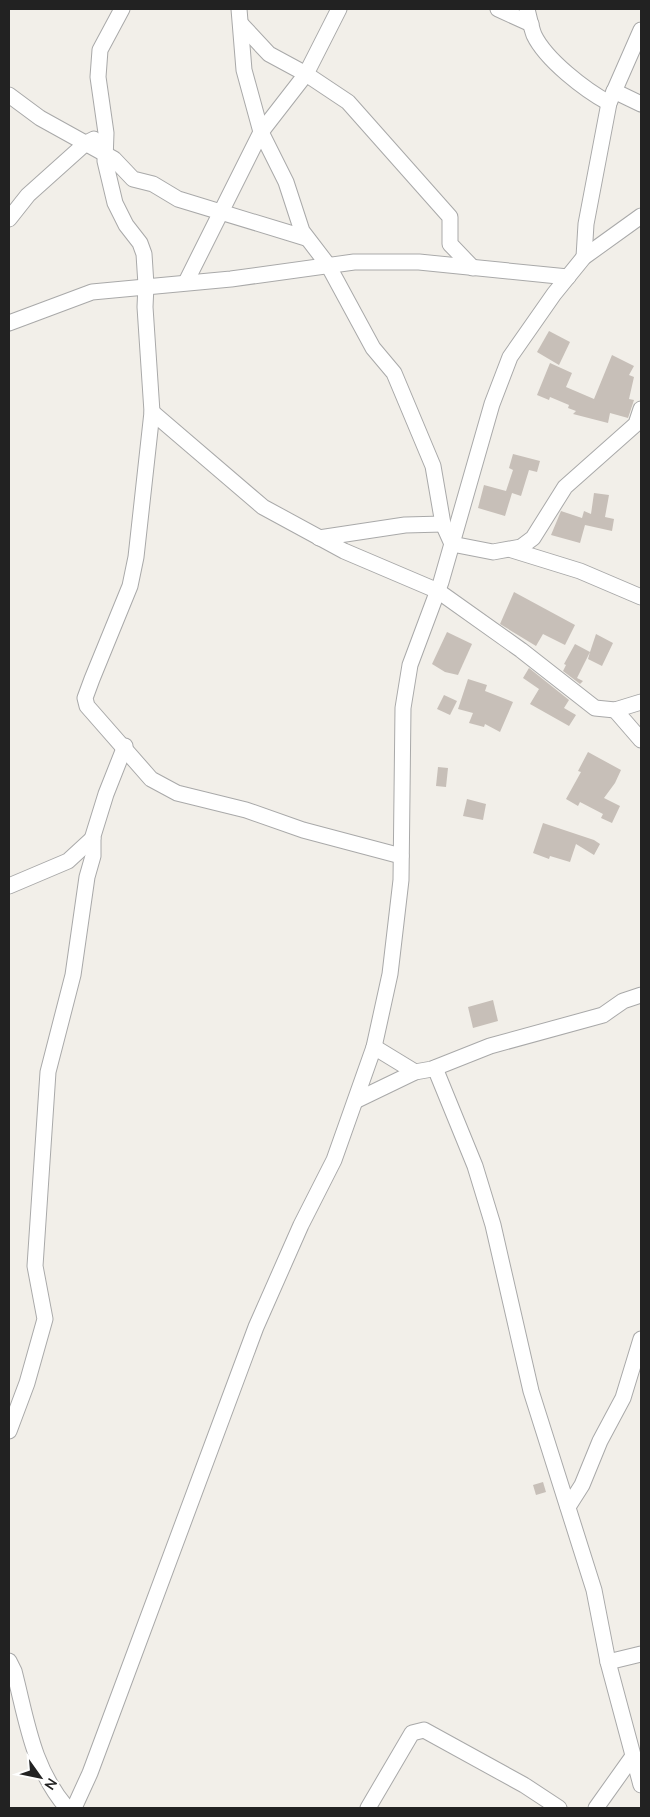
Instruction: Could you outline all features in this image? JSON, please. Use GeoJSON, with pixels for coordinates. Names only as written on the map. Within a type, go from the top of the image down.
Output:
{"type":"FeatureCollection","features":[{"type":"Feature","properties":{"kind":"street"},"geometry":{"type":"LineString","coordinates":[[122,9],[100,50],[98,77],[106,133],[105,154],[115,203],[126,226],[140,243],[144,254],[145,307],[152,412],[136,557],[130,586],[85,698],[87,706],[125,746],[151,779],[177,793],[246,810],[296,827],[401,856]]}},
{"type":"Feature","properties":{"kind":"street"},"geometry":{"type":"LineString","coordinates":[[238,9],[242,24],[244,70],[261,132],[286,182],[297,219],[306,238],[328,265],[373,348],[394,373],[433,466],[443,524],[452,544]]}},
{"type":"Feature","properties":{"kind":"street"},"geometry":{"type":"LineString","coordinates":[[186,282],[261,132],[306,74],[338,9]]}},
{"type":"Feature","properties":{"kind":"street"},"geometry":{"type":"LineString","coordinates":[[498,9],[531,24]]}},
{"type":"Feature","properties":{"kind":"street"},"geometry":{"type":"LineString","coordinates":[[527,9],[535,36],[562,69],[590,92],[641,104]]}},
{"type":"Feature","properties":{"kind":"street"},"geometry":{"type":"LineString","coordinates":[[242,24],[269,54],[306,74],[348,102],[432,195],[450,218],[450,244],[474,268]]}},
{"type":"Feature","properties":{"kind":"street"},"geometry":{"type":"LineString","coordinates":[[584,257],[586,224],[611,97],[641,30]]}},
{"type":"Feature","properties":{"kind":"street"},"geometry":{"type":"LineString","coordinates":[[9,95],[40,118],[114,159],[132,178],[152,184],[178,199],[306,238]]}},
{"type":"Feature","properties":{"kind":"street"},"geometry":{"type":"LineString","coordinates":[[9,219],[28,195],[86,143],[106,133]]}},
{"type":"Feature","properties":{"kind":"street"},"geometry":{"type":"LineString","coordinates":[[74,1808],[90,1773],[256,1327],[301,1225],[334,1160],[357,1100],[374,1047],[390,974],[401,880],[404,708],[410,665],[438,591],[492,404],[510,357],[568,277],[584,257],[641,216]]}},
{"type":"Feature","properties":{"kind":"street"},"geometry":{"type":"LineString","coordinates":[[9,323],[92,292],[354,262],[419,262],[568,277]]}},
{"type":"Feature","properties":{"kind":"street"},"geometry":{"type":"LineString","coordinates":[[452,544],[493,552],[521,547],[533,538],[565,487],[638,424],[641,409]]}},
{"type":"Feature","properties":{"kind":"street"},"geometry":{"type":"LineString","coordinates":[[152,412],[263,507],[319,538],[438,591],[521,650],[594,708],[615,710],[641,702]]}},
{"type":"Feature","properties":{"kind":"street"},"geometry":{"type":"LineString","coordinates":[[319,538],[405,525],[443,524]]}},
{"type":"Feature","properties":{"kind":"street"},"geometry":{"type":"LineString","coordinates":[[512,550],[580,571],[641,597]]}},
{"type":"Feature","properties":{"kind":"street"},"geometry":{"type":"LineString","coordinates":[[615,710],[641,740]]}},
{"type":"Feature","properties":{"kind":"street"},"geometry":{"type":"LineString","coordinates":[[9,1431],[27,1383],[45,1319],[35,1266],[48,1072],[73,975],[87,877],[93,856],[93,838],[106,794],[125,746]]}},
{"type":"Feature","properties":{"kind":"street"},"geometry":{"type":"LineString","coordinates":[[9,886],[68,860],[93,838]]}},
{"type":"Feature","properties":{"kind":"street"},"geometry":{"type":"LineString","coordinates":[[357,1100],[415,1072],[435,1068],[490,1046],[603,1015],[623,1001],[641,995]]}},
{"type":"Feature","properties":{"kind":"street"},"geometry":{"type":"LineString","coordinates":[[374,1047],[415,1072]]}},
{"type":"Feature","properties":{"kind":"street"},"geometry":{"type":"LineString","coordinates":[[435,1068],[475,1166],[494,1225],[531,1391],[594,1590],[608,1662],[641,1785]]}},
{"type":"Feature","properties":{"kind":"street"},"geometry":{"type":"LineString","coordinates":[[568,1507],[582,1485],[600,1441],[623,1398],[641,1339]]}},
{"type":"Feature","properties":{"kind":"street"},"geometry":{"type":"LineString","coordinates":[[608,1662],[641,1654]]}},
{"type":"Feature","properties":{"kind":"street"},"geometry":{"type":"LineString","coordinates":[[9,1661],[14,1671],[34,1751],[45,1778],[67,1808]]}},
{"type":"Feature","properties":{"kind":"street"},"geometry":{"type":"LineString","coordinates":[[368,1808],[412,1732],[424,1730],[524,1785],[558,1808]]}},
{"type":"Feature","properties":{"kind":"street"},"geometry":{"type":"LineString","coordinates":[[596,1808],[633,1756]]}},
{"type":"Feature","properties":{"kind":"building"},"geometry":{"type":"Polygon","coordinates":[[[549,331],[570,342],[559,365],[537,352],[549,331]]]}},
{"type":"Feature","properties":{"kind":"building"},"geometry":{"type":"Polygon","coordinates":[[[612,355],[634,366],[629,375],[634,377],[629,399],[634,400],[628,418],[610,413],[608,423],[573,414],[576,411],[568,408],[569,405],[550,397],[549,400],[537,395],[550,363],[572,373],[566,387],[594,399],[612,355]]]}},
{"type":"Feature","properties":{"kind":"building"},"geometry":{"type":"Polygon","coordinates":[[[513,454],[540,461],[537,472],[529,470],[521,496],[512,493],[505,516],[478,508],[484,485],[506,491],[513,470],[509,468],[513,454]]]}},
{"type":"Feature","properties":{"kind":"building"},"geometry":{"type":"Polygon","coordinates":[[[594,493],[609,495],[605,517],[614,519],[612,531],[585,525],[580,543],[551,535],[561,511],[582,518],[584,511],[591,514],[594,493]]]}},
{"type":"Feature","properties":{"kind":"building"},"geometry":{"type":"Polygon","coordinates":[[[514,592],[575,625],[565,645],[543,634],[536,646],[500,624],[514,592]]]}},
{"type":"Feature","properties":{"kind":"building"},"geometry":{"type":"Polygon","coordinates":[[[447,632],[472,644],[458,675],[445,672],[432,664],[447,632]]]}},
{"type":"Feature","properties":{"kind":"building"},"geometry":{"type":"Polygon","coordinates":[[[596,634],[613,643],[602,666],[588,659],[596,634]]]}},
{"type":"Feature","properties":{"kind":"building"},"geometry":{"type":"Polygon","coordinates":[[[575,644],[590,652],[577,678],[583,681],[580,684],[563,671],[566,665],[564,664],[575,644]]]}},
{"type":"Feature","properties":{"kind":"building"},"geometry":{"type":"Polygon","coordinates":[[[529,668],[569,700],[564,708],[576,715],[569,726],[530,704],[539,689],[523,678],[529,668]]]}},
{"type":"Feature","properties":{"kind":"building"},"geometry":{"type":"Polygon","coordinates":[[[468,679],[487,685],[485,691],[513,702],[500,732],[485,724],[484,727],[469,723],[473,713],[458,709],[468,679]]]}},
{"type":"Feature","properties":{"kind":"building"},"geometry":{"type":"Polygon","coordinates":[[[444,695],[457,701],[450,715],[437,709],[444,695]]]}},
{"type":"Feature","properties":{"kind":"building"},"geometry":{"type":"Polygon","coordinates":[[[588,752],[621,770],[615,783],[604,798],[620,806],[612,823],[601,818],[603,814],[580,802],[578,806],[566,799],[581,772],[578,771],[588,752]]]}},
{"type":"Feature","properties":{"kind":"building"},"geometry":{"type":"Polygon","coordinates":[[[438,767],[448,768],[446,787],[436,786],[438,767]]]}},
{"type":"Feature","properties":{"kind":"building"},"geometry":{"type":"Polygon","coordinates":[[[467,799],[486,804],[483,820],[463,816],[467,799]]]}},
{"type":"Feature","properties":{"kind":"building"},"geometry":{"type":"Polygon","coordinates":[[[543,823],[594,840],[600,844],[594,855],[576,844],[570,862],[550,856],[549,859],[533,853],[543,823]]]}},
{"type":"Feature","properties":{"kind":"building"},"geometry":{"type":"Polygon","coordinates":[[[493,1000],[498,1021],[473,1028],[468,1007],[493,1000]]]}},
{"type":"Feature","properties":{"kind":"building"},"geometry":{"type":"Polygon","coordinates":[[[543,1482],[546,1492],[536,1495],[533,1485],[543,1482]]]}}]}
